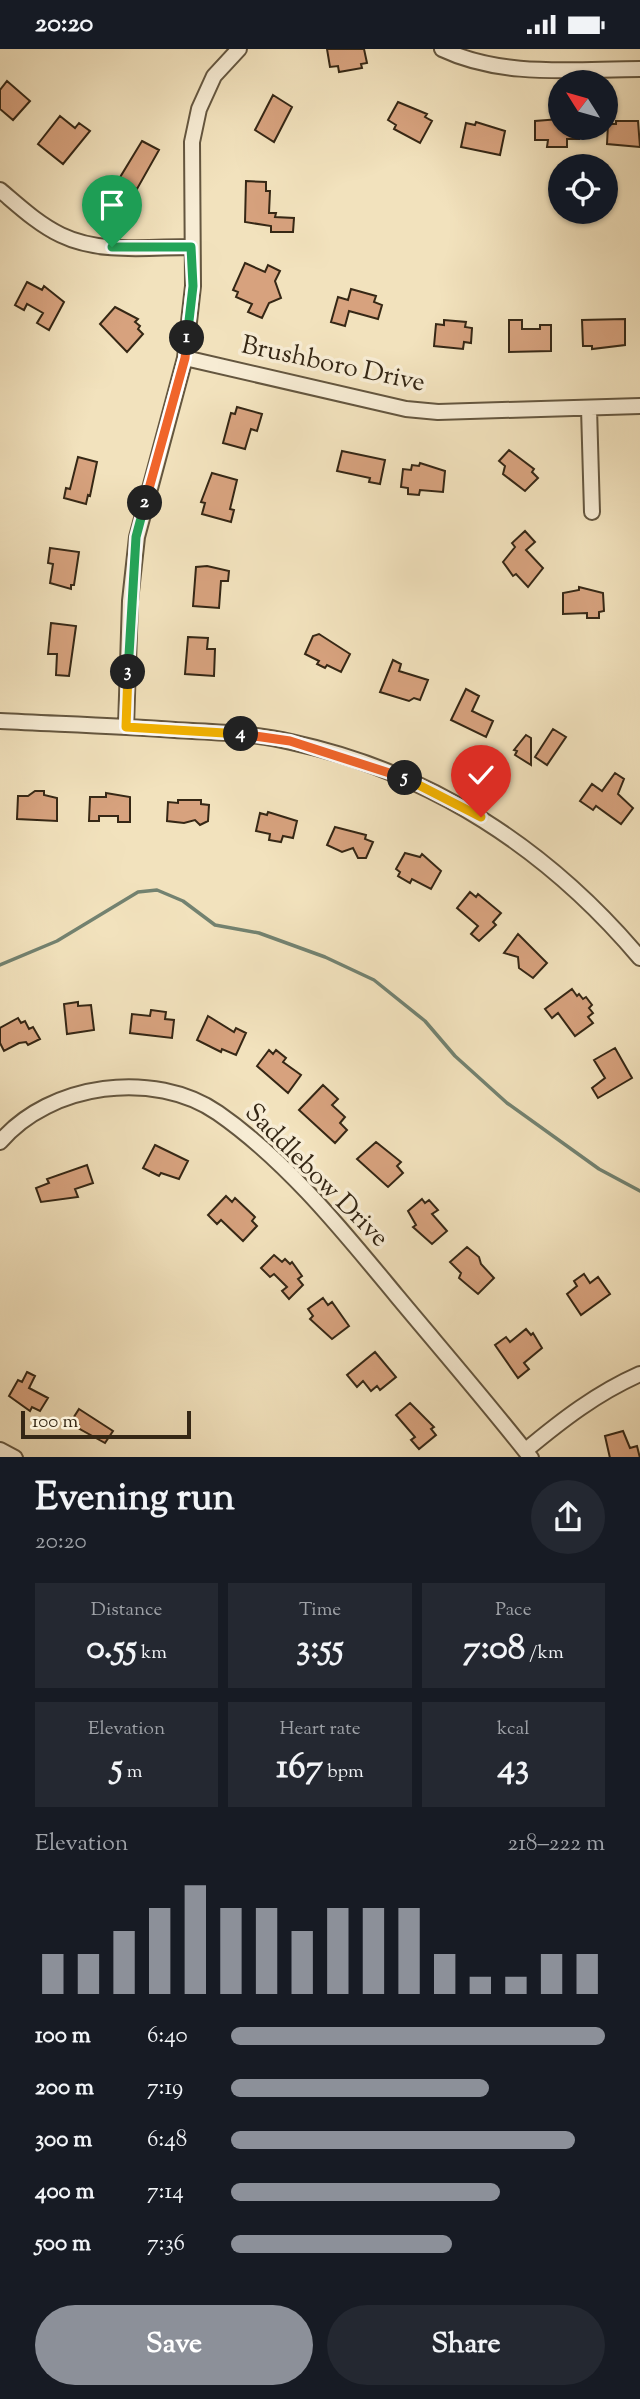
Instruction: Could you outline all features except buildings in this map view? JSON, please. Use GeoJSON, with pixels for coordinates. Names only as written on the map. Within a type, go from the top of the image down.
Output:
{"type":"FeatureCollection","features":[{"type":"Feature","properties":{"kind":"street"},"geometry":{"type":"LineString","coordinates":[[126,727],[130,601],[136,537],[185,358],[193,286],[192,142],[199,109],[214,76],[239,49]]}},
{"type":"Feature","properties":{"kind":"street"},"geometry":{"type":"LineString","coordinates":[[442,49],[464,60],[492,67],[640,69]]}},
{"type":"Feature","properties":{"kind":"street"},"geometry":{"type":"LineString","coordinates":[[0,190],[37,221],[62,236],[112,247],[191,247]]}},
{"type":"Feature","properties":{"kind":"street","name":"Brushboro Drive"},"geometry":{"type":"LineString","coordinates":[[185,358],[406,409],[438,412],[640,406]]}},
{"type":"Feature","properties":{"kind":"street"},"geometry":{"type":"LineString","coordinates":[[589,408],[592,512]]}},
{"type":"Feature","properties":{"kind":"street"},"geometry":{"type":"LineString","coordinates":[[0,721],[237,734],[290,741],[349,758],[441,794],[481,817],[564,879],[606,918],[640,958]]}},
{"type":"Feature","properties":{"kind":"street","name":"Saddlebow Drive"},"geometry":{"type":"LineString","coordinates":[[0,1142],[40,1109],[81,1094],[120,1087],[164,1092],[217,1112],[250,1139],[339,1226],[528,1454]]}},
{"type":"Feature","properties":{"kind":"street"},"geometry":{"type":"LineString","coordinates":[[528,1454],[568,1415],[612,1386],[640,1374]]}},
{"type":"Feature","properties":{"kind":"waterway"},"geometry":{"type":"LineString","coordinates":[[0,965],[57,941],[138,892],[157,890],[183,901],[215,925],[259,933],[325,957],[374,980],[425,1021],[455,1056],[507,1103],[599,1169],[640,1191]]}},
{"type":"Feature","properties":{"kind":"route"},"geometry":{"type":"LineString","coordinates":[[112,247],[191,247],[193,286],[185,358],[136,537],[130,601],[126,727],[237,734],[290,741],[402,776],[481,817]]}}]}
